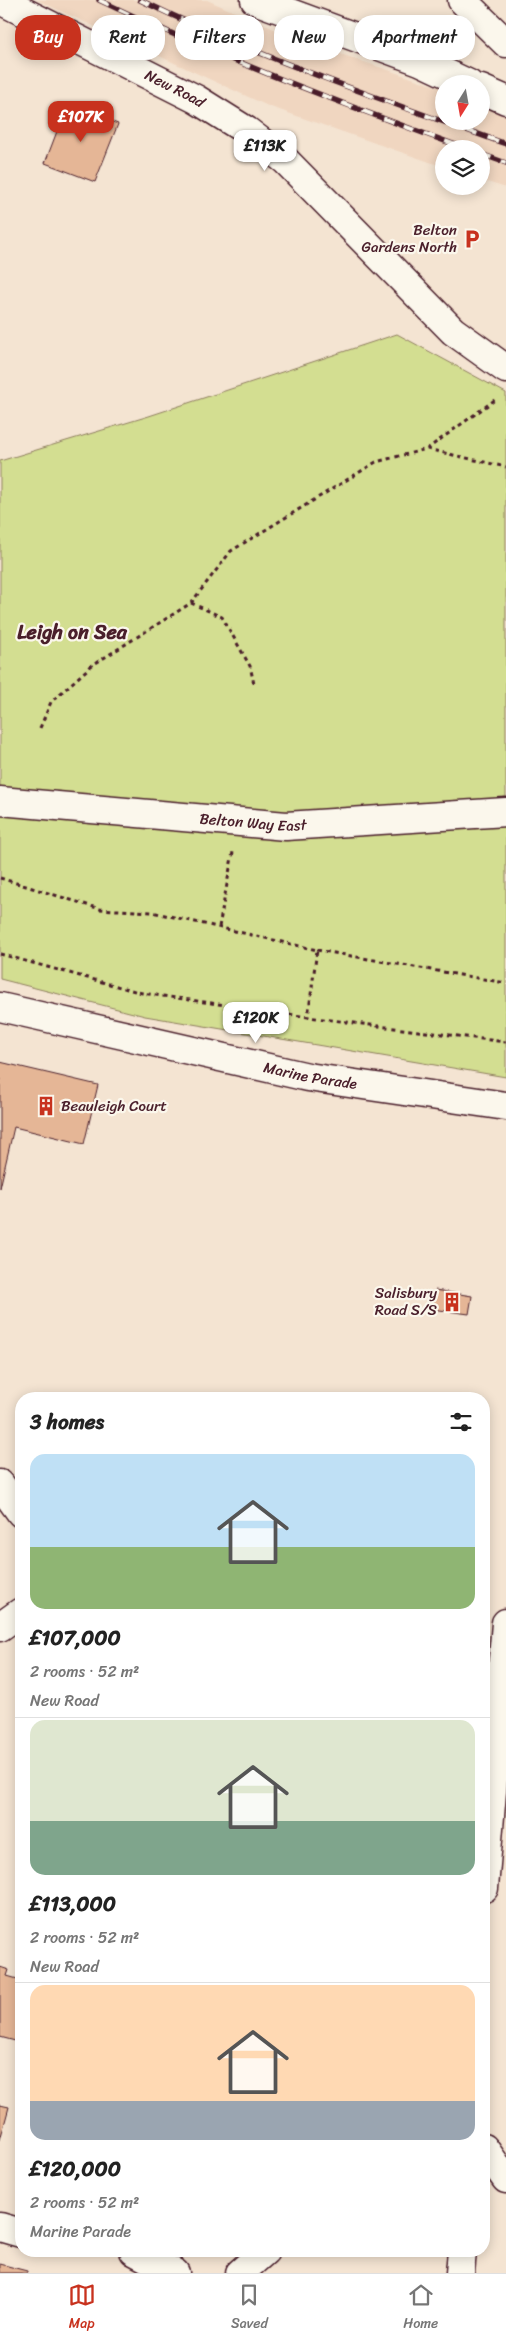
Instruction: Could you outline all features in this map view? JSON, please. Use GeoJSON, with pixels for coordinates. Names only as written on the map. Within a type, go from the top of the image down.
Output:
{"type":"FeatureCollection","features":[{"type":"Feature","properties":{"kind":"street","name":"New Road"},"geometry":{"type":"LineString","coordinates":[[0,0],[196,99],[247,131],[285,160],[453,331],[506,369]]}},
{"type":"Feature","properties":{"kind":"street"},"geometry":{"type":"LineString","coordinates":[[255,0],[420,61],[450,75]]}},
{"type":"Feature","properties":{"kind":"street"},"geometry":{"type":"LineString","coordinates":[[462,0],[506,43]]}},
{"type":"Feature","properties":{"kind":"street"},"geometry":{"type":"LineString","coordinates":[[490,93],[506,100]]}},
{"type":"Feature","properties":{"kind":"street","name":"Belton Way East"},"geometry":{"type":"LineString","coordinates":[[0,801],[286,826],[506,812]]}},
{"type":"Feature","properties":{"kind":"street","name":"Marine Parade"},"geometry":{"type":"LineString","coordinates":[[0,1007],[308,1077],[506,1106]]}},
{"type":"Feature","properties":{"kind":"street"},"geometry":{"type":"LineString","coordinates":[[0,1484],[15,1505]]}},
{"type":"Feature","properties":{"kind":"street"},"geometry":{"type":"LineString","coordinates":[[0,1627],[15,1616]]}},
{"type":"Feature","properties":{"kind":"street"},"geometry":{"type":"LineString","coordinates":[[490,1816],[506,1623]]}},
{"type":"Feature","properties":{"kind":"street"},"geometry":{"type":"LineString","coordinates":[[490,2156],[506,2179]]}},
{"type":"Feature","properties":{"kind":"street"},"geometry":{"type":"LineString","coordinates":[[0,2227],[15,2231]]}},
{"type":"Feature","properties":{"kind":"street"},"geometry":{"type":"LineString","coordinates":[[145,2257],[175,2273]]}},
{"type":"Feature","properties":{"kind":"street"},"geometry":{"type":"LineString","coordinates":[[240,2273],[258,2257]]}},
{"type":"Feature","properties":{"kind":"street"},"geometry":{"type":"LineString","coordinates":[[460,2273],[461,2257]]}},
{"type":"Feature","properties":{"kind":"path"},"geometry":{"type":"LineString","coordinates":[[40,728],[51,702],[91,666],[191,603],[231,551],[376,462],[427,449],[498,398]]}},
{"type":"Feature","properties":{"kind":"path"},"geometry":{"type":"LineString","coordinates":[[427,449],[506,467]]}},
{"type":"Feature","properties":{"kind":"path"},"geometry":{"type":"LineString","coordinates":[[191,603],[222,617],[250,666],[254,684]]}},
{"type":"Feature","properties":{"kind":"path"},"geometry":{"type":"LineString","coordinates":[[219,927],[238,821]]}},
{"type":"Feature","properties":{"kind":"path"},"geometry":{"type":"LineString","coordinates":[[0,878],[100,909],[152,912],[316,950],[506,983]]}},
{"type":"Feature","properties":{"kind":"path"},"geometry":{"type":"LineString","coordinates":[[308,1017],[316,950]]}},
{"type":"Feature","properties":{"kind":"path"},"geometry":{"type":"LineString","coordinates":[[0,954],[142,993],[308,1017],[506,1042]]}},
{"type":"Feature","properties":{"kind":"shaded area"},"geometry":{"type":"Polygon","coordinates":[[[37,0],[207,0],[242,15],[175,15],[175,60],[264,60],[264,25],[274,29],[274,60],[344,60],[344,55],[435,86],[435,130],[490,130],[490,105],[506,110],[506,188],[490,183],[490,140],[435,140],[435,164],[268,106],[165,59],[165,15],[91,15],[91,25],[81,20],[81,15],[70,15],[37,0]]]}},
{"type":"Feature","properties":{"kind":"green space"},"geometry":{"type":"Polygon","coordinates":[[[397,334],[506,393],[506,1077],[145,1016],[0,979],[0,461],[149,416],[397,334]]]}},
{"type":"Feature","properties":{"kind":"building"},"geometry":{"type":"Polygon","coordinates":[[[67,105],[118,124],[95,182],[45,163],[67,105]]]}},
{"type":"Feature","properties":{"kind":"building","name":"Beauleigh Court"},"geometry":{"type":"Polygon","coordinates":[[[0,1062],[98,1085],[84,1144],[14,1127],[0,1188],[0,1062]]]}},
{"type":"Feature","properties":{"kind":"building","name":"Salisbury Road S/S"},"geometry":{"type":"Polygon","coordinates":[[[435,1290],[472,1296],[469,1314],[432,1309],[435,1290]]]}},
{"type":"Feature","properties":{"kind":"building"},"geometry":{"type":"Polygon","coordinates":[[[0,1967],[9,1970],[7,1976],[15,1978],[15,2041],[0,2037],[0,1967]]]}},
{"type":"Feature","properties":{"kind":"building"},"geometry":{"type":"Polygon","coordinates":[[[0,2105],[9,2107],[0,2140],[0,2105]]]}},
{"type":"Feature","properties":{"kind":"building"},"geometry":{"type":"Polygon","coordinates":[[[0,2264],[27,2271],[27,2273],[0,2273],[0,2264]]]}},
{"type":"Feature","properties":{"kind":"railway"},"geometry":{"type":"LineString","coordinates":[[99,0],[189,41],[281,79],[442,140]]}},
{"type":"Feature","properties":{"kind":"railway"},"geometry":{"type":"LineString","coordinates":[[140,0],[275,59],[506,144]]}},
{"type":"Feature","properties":{"kind":"railway"},"geometry":{"type":"LineString","coordinates":[[490,157],[506,163]]}},
{"type":"Feature","properties":{"kind":"place","name":"Belton Gardens North"},"geometry":{"type":"Point","coordinates":[472,239]}},
{"type":"Feature","properties":{"kind":"place","name":"Beauleigh Court"},"geometry":{"type":"Point","coordinates":[46,1106]}},
{"type":"Feature","properties":{"kind":"place","name":"Salisbury Road S/S"},"geometry":{"type":"Point","coordinates":[452,1302]}},
{"type":"Feature","properties":{"kind":"district","name":"Leigh on Sea"},"geometry":{"type":"Point","coordinates":[72,632]}}]}
